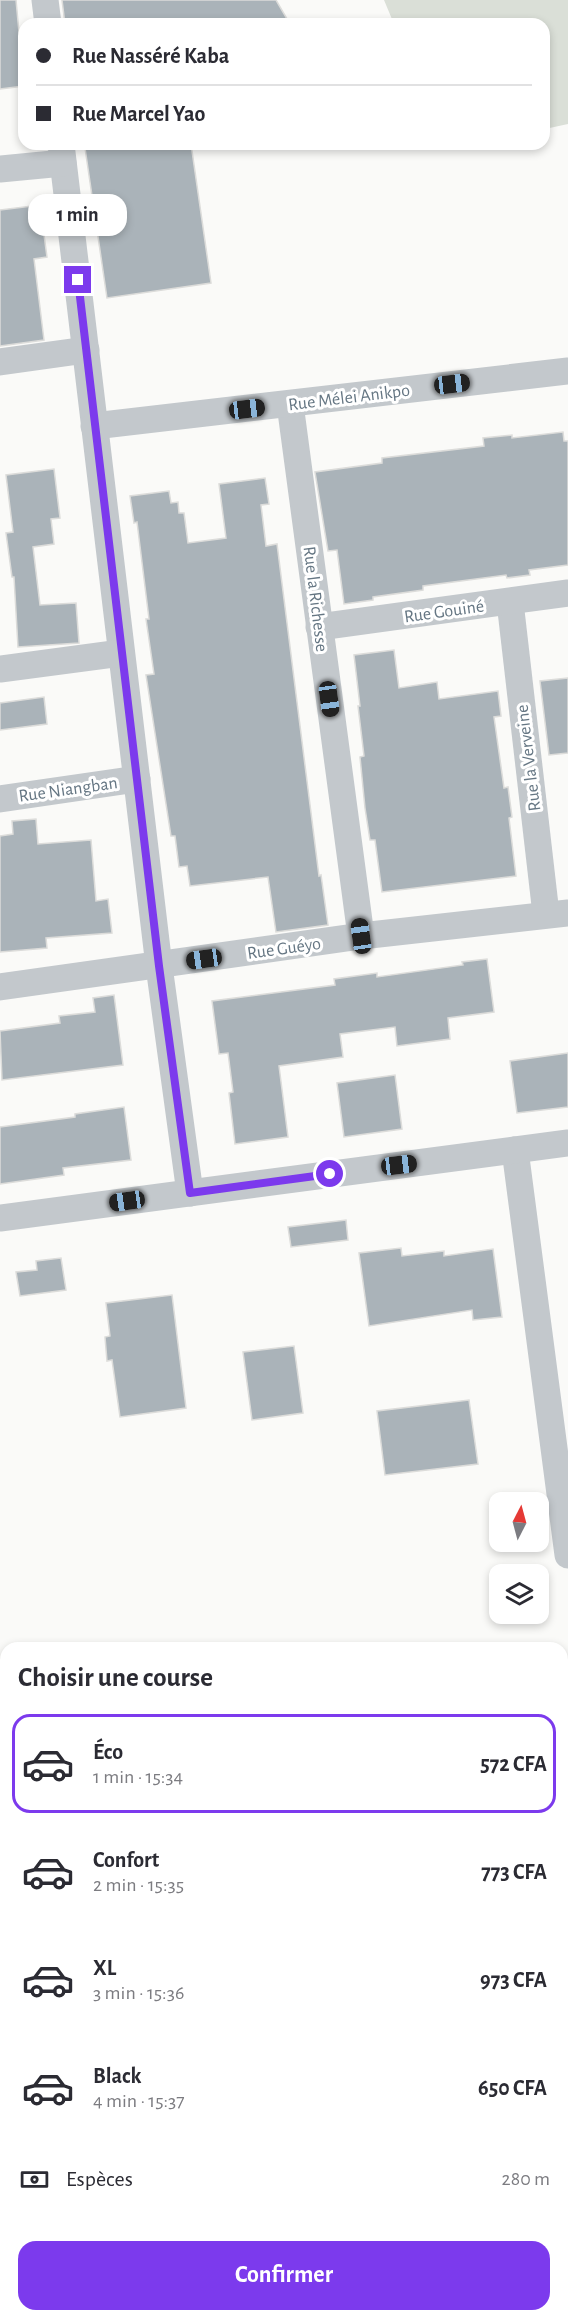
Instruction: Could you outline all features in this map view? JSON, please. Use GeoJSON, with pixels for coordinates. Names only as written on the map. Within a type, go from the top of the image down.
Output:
{"type":"FeatureCollection","features":[{"type":"Feature","properties":{"kind":"street"},"geometry":{"type":"LineString","coordinates":[[45,0],[47,18]]}},
{"type":"Feature","properties":{"kind":"street"},"geometry":{"type":"LineString","coordinates":[[0,169],[62,153],[159,966],[190,1193]]}},
{"type":"Feature","properties":{"kind":"street"},"geometry":{"type":"LineString","coordinates":[[0,362],[86,350]]}},
{"type":"Feature","properties":{"kind":"street","name":"Rue Mélei Anikpo"},"geometry":{"type":"LineString","coordinates":[[94,426],[568,371]]}},
{"type":"Feature","properties":{"kind":"street","name":"Rue la Richesse"},"geometry":{"type":"LineString","coordinates":[[290,404],[361,936]]}},
{"type":"Feature","properties":{"kind":"street","name":"Rue Gouiné"},"geometry":{"type":"LineString","coordinates":[[319,627],[568,593]]}},
{"type":"Feature","properties":{"kind":"street","name":"Rue la Verveine"},"geometry":{"type":"LineString","coordinates":[[510,602],[557,914]]}},
{"type":"Feature","properties":{"kind":"street"},"geometry":{"type":"LineString","coordinates":[[0,669],[121,653]]}},
{"type":"Feature","properties":{"kind":"street","name":"Rue Niangban"},"geometry":{"type":"LineString","coordinates":[[0,799],[137,779]]}},
{"type":"Feature","properties":{"kind":"street","name":"Rue Guéyo"},"geometry":{"type":"LineString","coordinates":[[0,987],[361,936],[557,914]]}},
{"type":"Feature","properties":{"kind":"street"},"geometry":{"type":"LineString","coordinates":[[0,1218],[568,1143]]}},
{"type":"Feature","properties":{"kind":"street"},"geometry":{"type":"LineString","coordinates":[[515,1150],[568,1555]]}},
{"type":"Feature","properties":{"kind":"shaded area"},"geometry":{"type":"Polygon","coordinates":[[[384,0],[568,0],[568,124],[550,128],[550,18],[392,18],[384,0]]]}},
{"type":"Feature","properties":{"kind":"building"},"geometry":{"type":"Polygon","coordinates":[[[0,0],[16,0],[18,87],[0,89],[0,0]]]}},
{"type":"Feature","properties":{"kind":"building"},"geometry":{"type":"Polygon","coordinates":[[[62,0],[276,0],[286,18],[64,18],[62,0]]]}},
{"type":"Feature","properties":{"kind":"building"},"geometry":{"type":"Polygon","coordinates":[[[85,150],[192,150],[211,283],[107,298],[85,150]]]}},
{"type":"Feature","properties":{"kind":"building"},"geometry":{"type":"Polygon","coordinates":[[[40,205],[47,257],[34,259],[44,340],[0,346],[0,210],[40,205]]]}},
{"type":"Feature","properties":{"kind":"building"},"geometry":{"type":"Polygon","coordinates":[[[563,432],[564,441],[568,441],[568,565],[529,570],[530,575],[507,578],[506,575],[423,586],[423,590],[373,597],[373,600],[344,604],[337,550],[328,551],[315,472],[382,463],[382,458],[484,446],[483,438],[512,435],[512,438],[563,432]]]}},
{"type":"Feature","properties":{"kind":"building"},"geometry":{"type":"Polygon","coordinates":[[[54,469],[60,518],[51,519],[54,544],[33,547],[40,605],[76,603],[79,643],[18,647],[14,577],[12,577],[6,533],[13,532],[6,475],[54,469]]]}},
{"type":"Feature","properties":{"kind":"building"},"geometry":{"type":"Polygon","coordinates":[[[265,478],[269,504],[261,505],[266,546],[277,544],[319,876],[321,875],[328,925],[276,932],[268,877],[190,886],[187,866],[179,867],[175,836],[171,836],[146,675],[154,674],[146,619],[149,619],[137,522],[134,523],[130,496],[169,491],[171,503],[178,502],[179,513],[184,513],[188,543],[226,538],[219,484],[265,478]]]}},
{"type":"Feature","properties":{"kind":"building"},"geometry":{"type":"Polygon","coordinates":[[[394,650],[399,688],[437,682],[439,699],[498,691],[501,716],[494,717],[504,788],[508,787],[516,876],[382,892],[375,840],[370,840],[365,808],[360,757],[364,756],[354,655],[394,650]]]}},
{"type":"Feature","properties":{"kind":"building"},"geometry":{"type":"Polygon","coordinates":[[[568,678],[568,753],[549,755],[540,681],[568,678]]]}},
{"type":"Feature","properties":{"kind":"building"},"geometry":{"type":"Polygon","coordinates":[[[44,697],[47,724],[0,730],[0,703],[44,697]]]}},
{"type":"Feature","properties":{"kind":"building"},"geometry":{"type":"Polygon","coordinates":[[[36,819],[38,844],[91,840],[96,901],[108,899],[112,933],[46,938],[47,948],[0,952],[0,836],[13,834],[12,821],[36,819]]]}},
{"type":"Feature","properties":{"kind":"building"},"geometry":{"type":"Polygon","coordinates":[[[487,959],[494,1012],[448,1018],[450,1039],[397,1046],[395,1027],[340,1034],[343,1057],[279,1066],[288,1137],[235,1144],[229,1093],[233,1092],[228,1053],[219,1054],[212,1001],[335,985],[334,979],[377,973],[377,977],[463,965],[462,962],[487,959]]]}},
{"type":"Feature","properties":{"kind":"building"},"geometry":{"type":"Polygon","coordinates":[[[114,995],[123,1065],[2,1080],[0,1031],[60,1023],[59,1016],[95,1012],[93,998],[114,995]]]}},
{"type":"Feature","properties":{"kind":"building"},"geometry":{"type":"Polygon","coordinates":[[[568,1053],[568,1107],[517,1113],[510,1061],[568,1053]]]}},
{"type":"Feature","properties":{"kind":"building"},"geometry":{"type":"Polygon","coordinates":[[[395,1075],[402,1129],[344,1137],[337,1083],[395,1075]]]}},
{"type":"Feature","properties":{"kind":"building"},"geometry":{"type":"Polygon","coordinates":[[[124,1107],[131,1160],[63,1168],[64,1175],[0,1184],[0,1127],[75,1117],[75,1114],[124,1107]]]}},
{"type":"Feature","properties":{"kind":"building"},"geometry":{"type":"Polygon","coordinates":[[[346,1220],[348,1240],[291,1247],[288,1227],[346,1220]]]}},
{"type":"Feature","properties":{"kind":"building"},"geometry":{"type":"Polygon","coordinates":[[[401,1248],[402,1256],[444,1251],[444,1256],[493,1249],[502,1317],[473,1320],[472,1310],[369,1326],[359,1253],[401,1248]]]}},
{"type":"Feature","properties":{"kind":"building"},"geometry":{"type":"Polygon","coordinates":[[[61,1258],[66,1290],[20,1296],[16,1272],[37,1270],[36,1261],[61,1258]]]}},
{"type":"Feature","properties":{"kind":"building"},"geometry":{"type":"Polygon","coordinates":[[[172,1295],[186,1408],[120,1417],[112,1360],[107,1361],[105,1337],[110,1336],[106,1303],[172,1295]]]}},
{"type":"Feature","properties":{"kind":"building"},"geometry":{"type":"Polygon","coordinates":[[[294,1346],[303,1413],[252,1420],[243,1352],[294,1346]]]}},
{"type":"Feature","properties":{"kind":"building"},"geometry":{"type":"Polygon","coordinates":[[[469,1400],[478,1464],[385,1475],[377,1411],[469,1400]]]}},
{"type":"Feature","properties":{"kind":"route"},"geometry":{"type":"LineString","coordinates":[[78,280],[159,966],[190,1193],[330,1174]]}}]}
